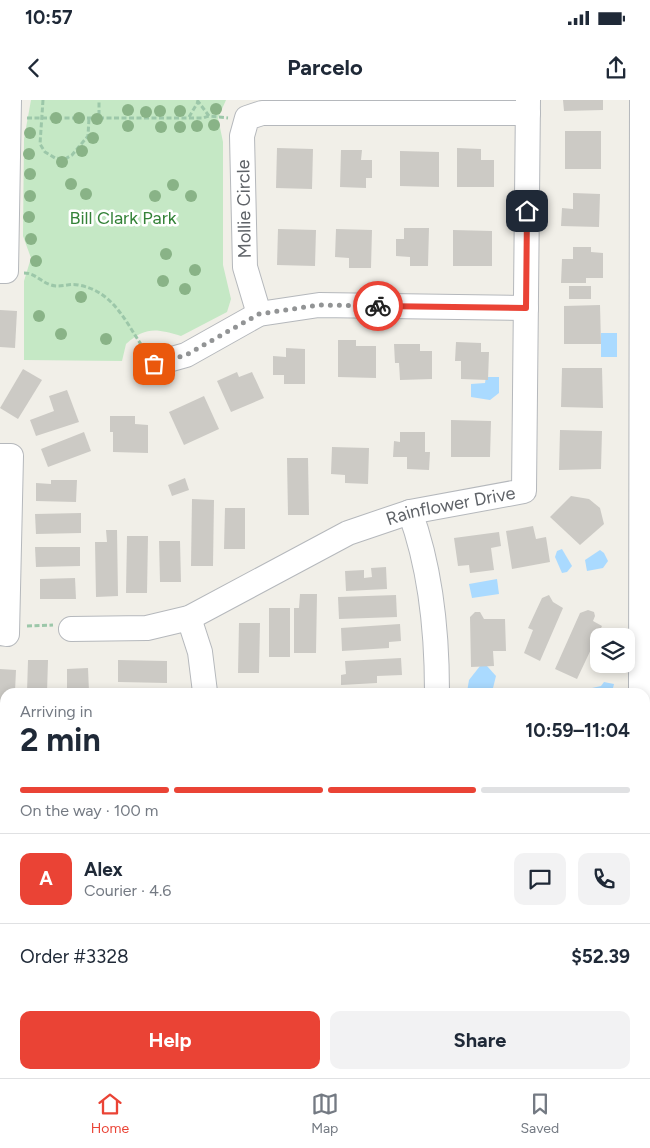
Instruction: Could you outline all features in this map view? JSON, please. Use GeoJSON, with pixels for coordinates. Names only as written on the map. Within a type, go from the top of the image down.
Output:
{"type":"FeatureCollection","features":[{"type":"Feature","properties":{"kind":"street"},"geometry":{"type":"LineString","coordinates":[[641,688],[645,616],[646,324],[642,100]]}},
{"type":"Feature","properties":{"kind":"street"},"geometry":{"type":"LineString","coordinates":[[246,118],[262,113],[528,107]]}},
{"type":"Feature","properties":{"kind":"street","name":"Rainflower Drive"},"geometry":{"type":"LineString","coordinates":[[71,629],[147,628],[189,618],[348,533],[414,523],[524,491],[528,107]]}},
{"type":"Feature","properties":{"kind":"street"},"geometry":{"type":"LineString","coordinates":[[3,272],[9,109]]}},
{"type":"Feature","properties":{"kind":"street","name":"Mollie Circle"},"geometry":{"type":"LineString","coordinates":[[246,118],[242,136],[245,267],[259,314]]}},
{"type":"Feature","properties":{"kind":"street"},"geometry":{"type":"LineString","coordinates":[[154,364],[186,355],[259,314],[319,305],[526,308]]}},
{"type":"Feature","properties":{"kind":"street"},"geometry":{"type":"LineString","coordinates":[[4,634],[5,456]]}},
{"type":"Feature","properties":{"kind":"street"},"geometry":{"type":"LineString","coordinates":[[414,523],[434,616],[437,688]]}},
{"type":"Feature","properties":{"kind":"street"},"geometry":{"type":"LineString","coordinates":[[189,618],[200,652],[204,688]]}},
{"type":"Feature","properties":{"kind":"path"},"geometry":{"type":"LineString","coordinates":[[43,100],[40,144],[45,152],[55,158],[64,159],[72,155],[88,136],[90,118]]}},
{"type":"Feature","properties":{"kind":"path"},"geometry":{"type":"LineString","coordinates":[[99,100],[99,118]]}},
{"type":"Feature","properties":{"kind":"path"},"geometry":{"type":"LineString","coordinates":[[188,118],[198,101],[209,116]]}},
{"type":"Feature","properties":{"kind":"path"},"geometry":{"type":"LineString","coordinates":[[9,109],[41,118],[203,118],[209,116],[246,118]]}},
{"type":"Feature","properties":{"kind":"path"},"geometry":{"type":"LineString","coordinates":[[3,272],[33,274],[53,286],[77,284],[92,289],[119,309],[154,364]]}},
{"type":"Feature","properties":{"kind":"path"},"geometry":{"type":"LineString","coordinates":[[4,634],[29,625],[56,625],[71,629]]}},
{"type":"Feature","properties":{"kind":"green space","name":"Bill Clark Park"},"geometry":{"type":"Polygon","coordinates":[[[31,100],[226,100],[218,118],[223,142],[223,265],[231,299],[227,312],[181,336],[158,331],[140,334],[126,344],[122,361],[24,360],[24,281],[31,258],[23,236],[24,139],[31,100]]]}},
{"type":"Feature","properties":{"kind":"water"},"geometry":{"type":"Polygon","coordinates":[[[601,333],[617,333],[617,357],[601,357],[601,333]]]}},
{"type":"Feature","properties":{"kind":"water"},"geometry":{"type":"Polygon","coordinates":[[[486,377],[499,377],[499,393],[490,400],[471,397],[471,384],[485,383],[486,377]]]}},
{"type":"Feature","properties":{"kind":"water"},"geometry":{"type":"Polygon","coordinates":[[[562,549],[572,566],[567,572],[562,573],[555,557],[557,551],[562,549]]]}},
{"type":"Feature","properties":{"kind":"water"},"geometry":{"type":"Polygon","coordinates":[[[600,550],[608,561],[603,568],[587,571],[585,560],[600,550]]]}},
{"type":"Feature","properties":{"kind":"water"},"geometry":{"type":"Polygon","coordinates":[[[497,579],[499,594],[472,598],[469,584],[497,579]]]}},
{"type":"Feature","properties":{"kind":"water"},"geometry":{"type":"Polygon","coordinates":[[[480,666],[487,666],[496,676],[493,688],[468,688],[469,680],[480,666]]]}},
{"type":"Feature","properties":{"kind":"water"},"geometry":{"type":"Polygon","coordinates":[[[604,682],[614,684],[613,688],[592,688],[601,686],[604,682]]]}},
{"type":"Feature","properties":{"kind":"building"},"geometry":{"type":"Polygon","coordinates":[[[563,100],[603,100],[603,110],[564,111],[563,100]]]}},
{"type":"Feature","properties":{"kind":"building"},"geometry":{"type":"Polygon","coordinates":[[[565,131],[601,131],[601,169],[565,169],[565,131]]]}},
{"type":"Feature","properties":{"kind":"building"},"geometry":{"type":"Polygon","coordinates":[[[277,148],[313,149],[312,189],[276,188],[277,148]]]}},
{"type":"Feature","properties":{"kind":"building"},"geometry":{"type":"Polygon","coordinates":[[[457,148],[481,149],[481,160],[494,160],[494,187],[457,187],[457,148]]]}},
{"type":"Feature","properties":{"kind":"building"},"geometry":{"type":"Polygon","coordinates":[[[341,150],[362,150],[361,160],[372,160],[372,178],[366,178],[366,188],[340,187],[341,150]]]}},
{"type":"Feature","properties":{"kind":"building"},"geometry":{"type":"Polygon","coordinates":[[[400,151],[439,152],[439,187],[400,186],[400,151]]]}},
{"type":"Feature","properties":{"kind":"building"},"geometry":{"type":"Polygon","coordinates":[[[573,193],[600,194],[599,227],[561,226],[562,208],[573,209],[573,193]]]}},
{"type":"Feature","properties":{"kind":"building"},"geometry":{"type":"Polygon","coordinates":[[[404,228],[429,228],[428,266],[410,266],[410,257],[396,256],[396,239],[404,239],[404,228]]]}},
{"type":"Feature","properties":{"kind":"building"},"geometry":{"type":"Polygon","coordinates":[[[278,229],[316,230],[315,266],[277,265],[278,229]]]}},
{"type":"Feature","properties":{"kind":"building"},"geometry":{"type":"Polygon","coordinates":[[[336,229],[372,230],[371,268],[349,268],[349,258],[335,257],[336,229]]]}},
{"type":"Feature","properties":{"kind":"building"},"geometry":{"type":"Polygon","coordinates":[[[453,230],[492,231],[492,266],[453,266],[453,230]]]}},
{"type":"Feature","properties":{"kind":"building"},"geometry":{"type":"Polygon","coordinates":[[[573,247],[591,247],[591,252],[603,253],[603,278],[586,278],[586,283],[561,283],[562,259],[573,259],[573,247]]]}},
{"type":"Feature","properties":{"kind":"building"},"geometry":{"type":"Polygon","coordinates":[[[569,286],[591,286],[591,299],[569,299],[569,286]]]}},
{"type":"Feature","properties":{"kind":"building"},"geometry":{"type":"Polygon","coordinates":[[[600,305],[601,344],[564,344],[564,306],[600,305]]]}},
{"type":"Feature","properties":{"kind":"building"},"geometry":{"type":"Polygon","coordinates":[[[0,310],[17,311],[15,348],[0,347],[0,310]]]}},
{"type":"Feature","properties":{"kind":"building"},"geometry":{"type":"Polygon","coordinates":[[[338,340],[356,340],[356,346],[376,346],[376,378],[338,377],[338,340]]]}},
{"type":"Feature","properties":{"kind":"building"},"geometry":{"type":"Polygon","coordinates":[[[456,342],[481,343],[481,352],[489,352],[488,380],[461,379],[461,361],[455,361],[456,342]]]}},
{"type":"Feature","properties":{"kind":"building"},"geometry":{"type":"Polygon","coordinates":[[[394,344],[420,344],[420,351],[432,351],[432,379],[400,380],[399,363],[395,363],[394,344]]]}},
{"type":"Feature","properties":{"kind":"building"},"geometry":{"type":"Polygon","coordinates":[[[286,348],[305,349],[305,384],[284,384],[284,375],[273,375],[273,356],[286,357],[286,348]]]}},
{"type":"Feature","properties":{"kind":"building"},"geometry":{"type":"Polygon","coordinates":[[[562,368],[602,368],[603,408],[561,407],[562,368]]]}},
{"type":"Feature","properties":{"kind":"building"},"geometry":{"type":"Polygon","coordinates":[[[23,369],[42,380],[18,419],[0,408],[23,369]]]}},
{"type":"Feature","properties":{"kind":"building"},"geometry":{"type":"Polygon","coordinates":[[[237,372],[239,377],[252,372],[264,398],[231,412],[217,381],[237,372]]]}},
{"type":"Feature","properties":{"kind":"building"},"geometry":{"type":"Polygon","coordinates":[[[67,390],[79,422],[36,436],[30,420],[54,411],[49,396],[67,390]]]}},
{"type":"Feature","properties":{"kind":"building"},"geometry":{"type":"Polygon","coordinates":[[[204,396],[219,429],[184,445],[169,412],[204,396]]]}},
{"type":"Feature","properties":{"kind":"building"},"geometry":{"type":"Polygon","coordinates":[[[110,416],[135,416],[135,424],[148,425],[148,453],[113,452],[113,432],[110,432],[110,416]]]}},
{"type":"Feature","properties":{"kind":"building"},"geometry":{"type":"Polygon","coordinates":[[[451,420],[491,421],[490,457],[451,457],[451,420]]]}},
{"type":"Feature","properties":{"kind":"building"},"geometry":{"type":"Polygon","coordinates":[[[560,430],[602,431],[601,469],[559,470],[560,430]]]}},
{"type":"Feature","properties":{"kind":"building"},"geometry":{"type":"Polygon","coordinates":[[[84,432],[91,451],[48,467],[41,449],[84,432]]]}},
{"type":"Feature","properties":{"kind":"building"},"geometry":{"type":"Polygon","coordinates":[[[400,432],[425,432],[425,452],[430,452],[429,470],[407,469],[407,457],[393,457],[394,441],[400,442],[400,432]]]}},
{"type":"Feature","properties":{"kind":"building"},"geometry":{"type":"Polygon","coordinates":[[[332,447],[369,448],[368,484],[345,483],[345,475],[331,474],[332,447]]]}},
{"type":"Feature","properties":{"kind":"building"},"geometry":{"type":"Polygon","coordinates":[[[287,458],[308,458],[309,515],[288,515],[287,458]]]}},
{"type":"Feature","properties":{"kind":"building"},"geometry":{"type":"Polygon","coordinates":[[[185,478],[189,490],[172,496],[168,485],[185,478]]]}},
{"type":"Feature","properties":{"kind":"building"},"geometry":{"type":"Polygon","coordinates":[[[51,480],[77,480],[76,502],[36,501],[36,483],[51,484],[51,480]]]}},
{"type":"Feature","properties":{"kind":"building"},"geometry":{"type":"Polygon","coordinates":[[[571,496],[589,499],[600,508],[604,524],[580,545],[550,517],[571,496]]]}},
{"type":"Feature","properties":{"kind":"building"},"geometry":{"type":"Polygon","coordinates":[[[192,499],[214,500],[213,566],[191,566],[192,499]]]}},
{"type":"Feature","properties":{"kind":"building"},"geometry":{"type":"Polygon","coordinates":[[[225,508],[245,508],[245,549],[224,549],[225,508]]]}},
{"type":"Feature","properties":{"kind":"building"},"geometry":{"type":"Polygon","coordinates":[[[81,513],[81,533],[36,534],[35,514],[81,513]]]}},
{"type":"Feature","properties":{"kind":"building"},"geometry":{"type":"Polygon","coordinates":[[[533,526],[536,539],[546,537],[550,562],[512,569],[506,531],[533,526]]]}},
{"type":"Feature","properties":{"kind":"building"},"geometry":{"type":"Polygon","coordinates":[[[106,530],[117,530],[118,596],[96,597],[95,542],[107,542],[106,530]]]}},
{"type":"Feature","properties":{"kind":"building"},"geometry":{"type":"Polygon","coordinates":[[[499,532],[501,546],[491,548],[494,570],[470,573],[469,565],[458,566],[454,538],[499,532]]]}},
{"type":"Feature","properties":{"kind":"building"},"geometry":{"type":"Polygon","coordinates":[[[127,536],[148,536],[147,593],[126,593],[127,536]]]}},
{"type":"Feature","properties":{"kind":"building"},"geometry":{"type":"Polygon","coordinates":[[[159,541],[180,541],[181,582],[160,582],[159,541]]]}},
{"type":"Feature","properties":{"kind":"building"},"geometry":{"type":"Polygon","coordinates":[[[35,547],[80,547],[80,566],[36,567],[35,547]]]}},
{"type":"Feature","properties":{"kind":"building"},"geometry":{"type":"Polygon","coordinates":[[[386,567],[387,589],[346,591],[345,571],[364,570],[364,578],[372,577],[371,568],[386,567]]]}},
{"type":"Feature","properties":{"kind":"building"},"geometry":{"type":"Polygon","coordinates":[[[75,578],[76,599],[40,599],[40,579],[75,578]]]}},
{"type":"Feature","properties":{"kind":"building"},"geometry":{"type":"Polygon","coordinates":[[[300,594],[317,594],[316,653],[294,653],[294,608],[299,608],[300,594]]]}},
{"type":"Feature","properties":{"kind":"building"},"geometry":{"type":"Polygon","coordinates":[[[396,595],[397,617],[339,619],[338,597],[396,595]]]}},
{"type":"Feature","properties":{"kind":"building"},"geometry":{"type":"Polygon","coordinates":[[[549,595],[553,602],[563,608],[540,661],[524,653],[533,630],[528,628],[542,598],[549,595]]]}},
{"type":"Feature","properties":{"kind":"building"},"geometry":{"type":"Polygon","coordinates":[[[269,608],[290,608],[290,657],[269,657],[269,608]]]}},
{"type":"Feature","properties":{"kind":"building"},"geometry":{"type":"Polygon","coordinates":[[[588,610],[594,612],[593,621],[602,626],[601,628],[590,628],[590,651],[577,679],[555,669],[580,613],[588,610]]]}},
{"type":"Feature","properties":{"kind":"building"},"geometry":{"type":"Polygon","coordinates":[[[475,612],[480,612],[484,619],[505,619],[506,651],[493,651],[494,666],[471,667],[470,617],[475,612]]]}},
{"type":"Feature","properties":{"kind":"building"},"geometry":{"type":"Polygon","coordinates":[[[239,623],[260,623],[259,673],[238,673],[239,623]]]}},
{"type":"Feature","properties":{"kind":"building"},"geometry":{"type":"Polygon","coordinates":[[[400,624],[401,641],[389,642],[389,648],[342,651],[341,628],[400,624]]]}},
{"type":"Feature","properties":{"kind":"building"},"geometry":{"type":"Polygon","coordinates":[[[401,658],[402,675],[377,676],[377,683],[341,685],[341,675],[346,674],[345,661],[401,658]]]}},
{"type":"Feature","properties":{"kind":"building"},"geometry":{"type":"Polygon","coordinates":[[[28,660],[48,660],[47,688],[27,688],[28,660]]]}},
{"type":"Feature","properties":{"kind":"building"},"geometry":{"type":"Polygon","coordinates":[[[118,660],[167,661],[167,683],[118,682],[118,660]]]}},
{"type":"Feature","properties":{"kind":"building"},"geometry":{"type":"Polygon","coordinates":[[[88,668],[89,688],[67,688],[67,669],[88,668]]]}},
{"type":"Feature","properties":{"kind":"building"},"geometry":{"type":"Polygon","coordinates":[[[0,669],[16,670],[15,688],[0,688],[0,669]]]}},
{"type":"Feature","properties":{"kind":"way so far"},"geometry":{"type":"LineString","coordinates":[[154,364],[186,355],[259,314],[319,305],[378,306]]}},
{"type":"Feature","properties":{"kind":"route"},"geometry":{"type":"LineString","coordinates":[[378,306],[526,308],[527,211]]}}]}
